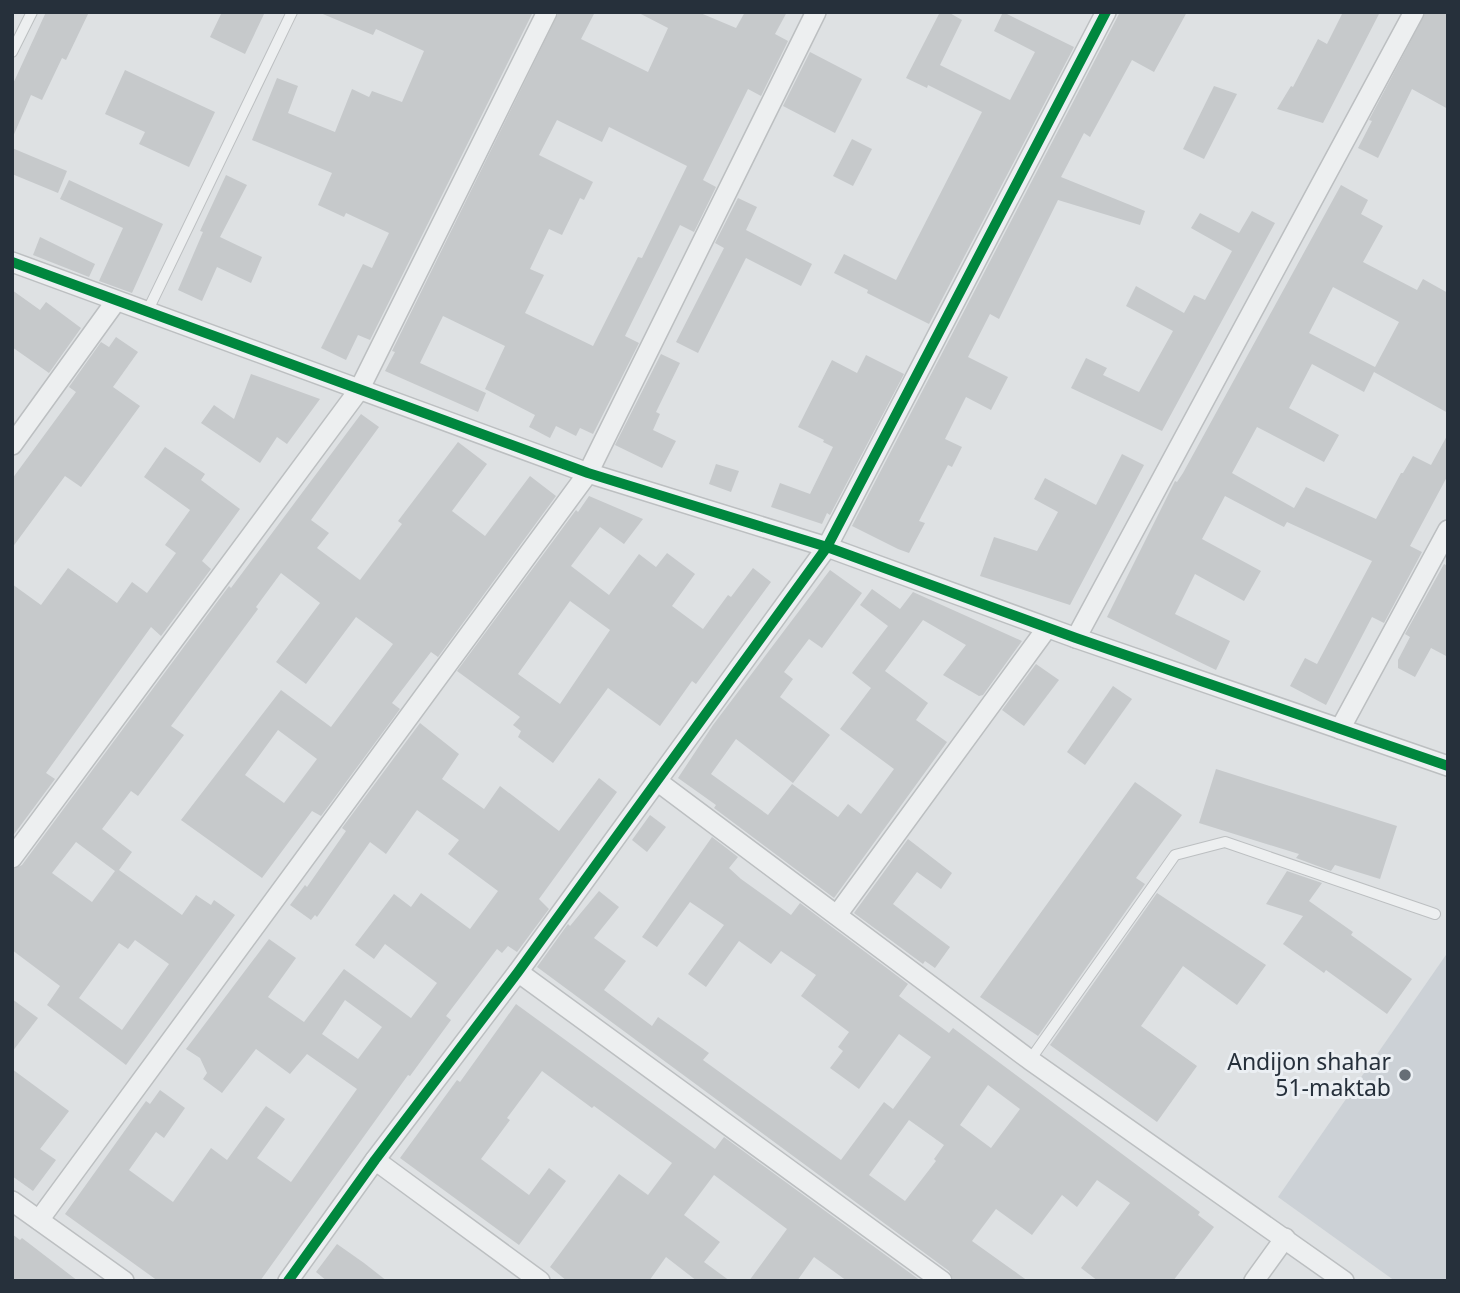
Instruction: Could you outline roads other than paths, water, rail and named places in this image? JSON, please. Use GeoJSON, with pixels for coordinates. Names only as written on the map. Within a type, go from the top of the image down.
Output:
{"type":"FeatureCollection","features":[{"type":"Feature","properties":{"kind":"street"},"geometry":{"type":"LineString","coordinates":[[12,858],[359,390],[547,12]]}},
{"type":"Feature","properties":{"kind":"street"},"geometry":{"type":"LineString","coordinates":[[39,1220],[587,473],[816,12]]}},
{"type":"Feature","properties":{"kind":"street"},"geometry":{"type":"LineString","coordinates":[[288,1281],[518,972],[827,547],[1105,12]]}},
{"type":"Feature","properties":{"kind":"street"},"geometry":{"type":"LineString","coordinates":[[1076,638],[1414,12]]}},
{"type":"Feature","properties":{"kind":"street"},"geometry":{"type":"LineString","coordinates":[[12,262],[587,473],[827,547],[1047,628],[1448,766]]}},
{"type":"Feature","properties":{"kind":"street"},"geometry":{"type":"LineString","coordinates":[[12,445],[116,301]]}},
{"type":"Feature","properties":{"kind":"street"},"geometry":{"type":"LineString","coordinates":[[1340,729],[1448,530]]}},
{"type":"Feature","properties":{"kind":"street"},"geometry":{"type":"LineString","coordinates":[[837,915],[1047,628]]}},
{"type":"Feature","properties":{"kind":"street"},"geometry":{"type":"LineString","coordinates":[[657,781],[1030,1060],[1344,1281]]}},
{"type":"Feature","properties":{"kind":"street"},"geometry":{"type":"LineString","coordinates":[[518,972],[942,1281]]}},
{"type":"Feature","properties":{"kind":"street"},"geometry":{"type":"LineString","coordinates":[[376,1160],[540,1281]]}},
{"type":"Feature","properties":{"kind":"street"},"geometry":{"type":"LineString","coordinates":[[12,1201],[124,1281]]}},
{"type":"Feature","properties":{"kind":"street"},"geometry":{"type":"LineString","coordinates":[[1254,1281],[1285,1238]]}},
{"type":"Feature","properties":{"kind":"lane"},"geometry":{"type":"LineString","coordinates":[[12,52],[32,12]]}},
{"type":"Feature","properties":{"kind":"lane"},"geometry":{"type":"LineString","coordinates":[[147,313],[292,12]]}},
{"type":"Feature","properties":{"kind":"lane"},"geometry":{"type":"LineString","coordinates":[[1030,1060],[1174,855],[1225,842],[1435,914]]}},
{"type":"Feature","properties":{"kind":"place","name":"Andijon shahar 51-maktab"},"geometry":{"type":"Point","coordinates":[1405,1075]}}]}
